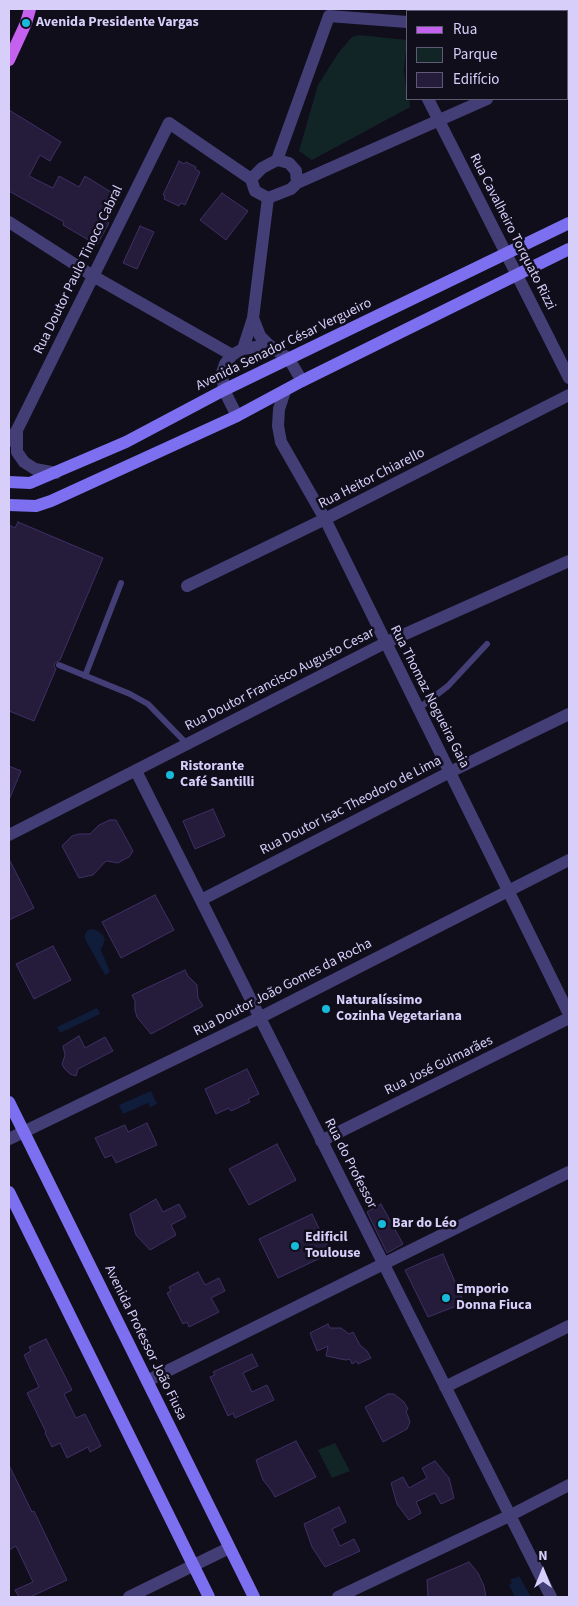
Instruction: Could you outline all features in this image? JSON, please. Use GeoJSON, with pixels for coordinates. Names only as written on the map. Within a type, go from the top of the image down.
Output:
{"type":"FeatureCollection","features":[{"type":"Feature","properties":{"kind":"main road"},"geometry":{"type":"LineString","coordinates":[[9,60],[26,23],[30,9]]}},
{"type":"Feature","properties":{"kind":"street"},"geometry":{"type":"LineString","coordinates":[[277,160],[330,12],[406,22]]}},
{"type":"Feature","properties":{"kind":"street","name":"Rua Cavalheiro Torquato Rizzi"},"geometry":{"type":"LineString","coordinates":[[428,100],[569,378]]}},
{"type":"Feature","properties":{"kind":"street"},"geometry":{"type":"LineString","coordinates":[[297,184],[296,171],[289,163],[277,160],[262,168],[252,179],[255,191],[268,198],[292,190],[297,184],[485,100]]}},
{"type":"Feature","properties":{"kind":"street","name":"Rua Doutor Paulo Tinoco Cabral"},"geometry":{"type":"LineString","coordinates":[[9,442],[17,430],[169,123],[252,179]]}},
{"type":"Feature","properties":{"kind":"street"},"geometry":{"type":"LineString","coordinates":[[237,416],[224,390],[222,373],[224,364],[238,352],[253,318],[268,198]]}},
{"type":"Feature","properties":{"kind":"street"},"geometry":{"type":"LineString","coordinates":[[9,222],[93,276],[238,352],[270,345]]}},
{"type":"Feature","properties":{"kind":"street","name":"Avenida Senador César Vergueiro"},"geometry":{"type":"LineString","coordinates":[[9,482],[30,483],[126,442],[224,390],[569,222]]}},
{"type":"Feature","properties":{"kind":"street"},"geometry":{"type":"LineString","coordinates":[[9,505],[36,506],[237,416],[302,381],[569,249]]}},
{"type":"Feature","properties":{"kind":"street"},"geometry":{"type":"LineString","coordinates":[[253,318],[260,336],[289,358],[302,381]]}},
{"type":"Feature","properties":{"kind":"street","name":"Rua Thomaz Nogueira Gaia"},"geometry":{"type":"LineString","coordinates":[[284,391],[278,409],[278,426],[281,442],[325,519],[569,1014]]}},
{"type":"Feature","properties":{"kind":"street","name":"Rua Heitor Chiarello"},"geometry":{"type":"LineString","coordinates":[[187,586],[325,519],[569,395]]}},
{"type":"Feature","properties":{"kind":"street"},"geometry":{"type":"LineString","coordinates":[[17,430],[17,452],[24,462],[35,469],[56,472]]}},
{"type":"Feature","properties":{"kind":"street"},"geometry":{"type":"LineString","coordinates":[[126,442],[136,462]]}},
{"type":"Feature","properties":{"kind":"street","name":"Rua Doutor Francisco Augusto Cesar"},"geometry":{"type":"LineString","coordinates":[[9,835],[385,643],[569,561]]}},
{"type":"Feature","properties":{"kind":"street","name":"Rua Doutor Isac Theodoro de Lima"},"geometry":{"type":"LineString","coordinates":[[201,900],[450,772],[569,714]]}},
{"type":"Feature","properties":{"kind":"street","name":"Rua do Professor"},"geometry":{"type":"LineString","coordinates":[[136,771],[551,1597]]}},
{"type":"Feature","properties":{"kind":"street","name":"Rua Doutor João Gomes da Rocha"},"geometry":{"type":"LineString","coordinates":[[9,1139],[260,1018],[569,860]]}},
{"type":"Feature","properties":{"kind":"street","name":"Rua José Guimarães"},"geometry":{"type":"LineString","coordinates":[[321,1141],[569,1018]]}},
{"type":"Feature","properties":{"kind":"street","name":"Avenida Professor João Fiusa"},"geometry":{"type":"LineString","coordinates":[[9,1102],[254,1597]]}},
{"type":"Feature","properties":{"kind":"street"},"geometry":{"type":"LineString","coordinates":[[147,1381],[569,1172]]}},
{"type":"Feature","properties":{"kind":"street"},"geometry":{"type":"LineString","coordinates":[[9,1192],[209,1597]]}},
{"type":"Feature","properties":{"kind":"street"},"geometry":{"type":"LineString","coordinates":[[445,1387],[569,1326]]}},
{"type":"Feature","properties":{"kind":"street"},"geometry":{"type":"LineString","coordinates":[[338,1597],[510,1516],[569,1485]]}},
{"type":"Feature","properties":{"kind":"street"},"geometry":{"type":"LineString","coordinates":[[130,1597],[229,1548]]}},
{"type":"Feature","properties":{"kind":"lane"},"geometry":{"type":"LineString","coordinates":[[85,676],[121,583]]}},
{"type":"Feature","properties":{"kind":"lane"},"geometry":{"type":"LineString","coordinates":[[418,709],[448,686],[487,644]]}},
{"type":"Feature","properties":{"kind":"lane"},"geometry":{"type":"LineString","coordinates":[[59,665],[130,694],[148,704],[188,744]]}},
{"type":"Feature","properties":{"kind":"green space"},"geometry":{"type":"Polygon","coordinates":[[[359,35],[406,40],[404,70],[406,100],[409,100],[410,107],[312,160],[299,151],[318,85],[339,52],[352,37],[359,35]]]}},
{"type":"Feature","properties":{"kind":"green space"},"geometry":{"type":"Polygon","coordinates":[[[335,1443],[350,1471],[332,1478],[318,1450],[335,1443]]]}},
{"type":"Feature","properties":{"kind":"water"},"geometry":{"type":"Polygon","coordinates":[[[93,929],[103,935],[105,940],[101,950],[110,972],[105,975],[85,939],[85,934],[88,930],[93,929]]]}},
{"type":"Feature","properties":{"kind":"water"},"geometry":{"type":"Polygon","coordinates":[[[97,1008],[100,1014],[60,1033],[57,1027],[97,1008]]]}},
{"type":"Feature","properties":{"kind":"water"},"geometry":{"type":"Polygon","coordinates":[[[151,1091],[157,1104],[150,1107],[148,1103],[123,1114],[119,1105],[151,1091]]]}},
{"type":"Feature","properties":{"kind":"water"},"geometry":{"type":"Polygon","coordinates":[[[519,1576],[531,1597],[515,1597],[509,1585],[512,1583],[510,1580],[519,1576]]]}},
{"type":"Feature","properties":{"kind":"building"},"geometry":{"type":"Polygon","coordinates":[[[9,110],[61,142],[50,161],[40,155],[29,176],[53,188],[59,176],[79,187],[85,176],[119,197],[107,222],[109,223],[97,245],[63,225],[64,222],[9,191],[9,110]]]}},
{"type":"Feature","properties":{"kind":"building"},"geometry":{"type":"Polygon","coordinates":[[[179,161],[196,167],[195,169],[200,172],[185,205],[181,203],[179,206],[164,199],[165,196],[163,195],[179,161]]]}},
{"type":"Feature","properties":{"kind":"building"},"geometry":{"type":"Polygon","coordinates":[[[222,193],[248,211],[226,240],[200,220],[222,193]]]}},
{"type":"Feature","properties":{"kind":"building"},"geometry":{"type":"Polygon","coordinates":[[[140,226],[154,232],[137,269],[123,263],[140,226]]]}},
{"type":"Feature","properties":{"kind":"building"},"geometry":{"type":"Polygon","coordinates":[[[18,522],[103,558],[60,660],[55,663],[56,669],[34,721],[9,711],[9,525],[15,528],[18,522]]]}},
{"type":"Feature","properties":{"kind":"building"},"geometry":{"type":"Polygon","coordinates":[[[9,766],[21,771],[9,800],[9,766]]]}},
{"type":"Feature","properties":{"kind":"building"},"geometry":{"type":"Polygon","coordinates":[[[213,809],[225,836],[195,849],[183,821],[213,809]]]}},
{"type":"Feature","properties":{"kind":"building"},"geometry":{"type":"Polygon","coordinates":[[[110,820],[116,820],[133,851],[129,857],[118,863],[106,861],[93,875],[79,878],[62,846],[72,836],[90,834],[99,825],[110,820]]]}},
{"type":"Feature","properties":{"kind":"building"},"geometry":{"type":"Polygon","coordinates":[[[9,859],[34,908],[9,920],[9,859]]]}},
{"type":"Feature","properties":{"kind":"building"},"geometry":{"type":"Polygon","coordinates":[[[155,895],[174,930],[121,958],[102,922],[155,895]]]}},
{"type":"Feature","properties":{"kind":"building"},"geometry":{"type":"Polygon","coordinates":[[[53,946],[71,980],[34,999],[16,964],[53,946]]]}},
{"type":"Feature","properties":{"kind":"building"},"geometry":{"type":"Polygon","coordinates":[[[185,970],[197,985],[198,998],[203,1006],[151,1034],[137,1017],[135,1001],[132,995],[185,970]]]}},
{"type":"Feature","properties":{"kind":"building"},"geometry":{"type":"Polygon","coordinates":[[[79,1036],[85,1048],[105,1037],[113,1051],[78,1069],[76,1076],[70,1074],[62,1064],[65,1055],[63,1046],[79,1036]]]}},
{"type":"Feature","properties":{"kind":"building"},"geometry":{"type":"Polygon","coordinates":[[[247,1069],[259,1094],[248,1099],[250,1102],[231,1111],[229,1108],[216,1114],[205,1089],[247,1069]]]}},
{"type":"Feature","properties":{"kind":"building"},"geometry":{"type":"Polygon","coordinates":[[[147,1123],[157,1145],[116,1163],[112,1155],[105,1158],[95,1138],[125,1125],[128,1132],[147,1123]]]}},
{"type":"Feature","properties":{"kind":"building"},"geometry":{"type":"Polygon","coordinates":[[[277,1144],[296,1180],[249,1205],[229,1169],[277,1144]]]}},
{"type":"Feature","properties":{"kind":"building"},"geometry":{"type":"Polygon","coordinates":[[[156,1199],[163,1212],[179,1204],[186,1217],[171,1225],[176,1235],[150,1250],[136,1235],[130,1214],[156,1199]]]}},
{"type":"Feature","properties":{"kind":"building","name":"Bar do Léo"},"geometry":{"type":"Polygon","coordinates":[[[381,1204],[403,1244],[387,1253],[367,1212],[381,1204]]]}},
{"type":"Feature","properties":{"kind":"building","name":"Edificil Toulouse"},"geometry":{"type":"Polygon","coordinates":[[[312,1214],[331,1253],[278,1278],[259,1239],[312,1214]]]}},
{"type":"Feature","properties":{"kind":"building"},"geometry":{"type":"Polygon","coordinates":[[[443,1254],[464,1303],[428,1317],[405,1270],[443,1254]]]}},
{"type":"Feature","properties":{"kind":"building"},"geometry":{"type":"Polygon","coordinates":[[[198,1272],[205,1285],[219,1278],[225,1291],[211,1298],[219,1312],[189,1327],[187,1322],[183,1324],[167,1293],[171,1291],[169,1287],[198,1272]]]}},
{"type":"Feature","properties":{"kind":"building"},"geometry":{"type":"Polygon","coordinates":[[[328,1324],[330,1328],[341,1328],[349,1334],[353,1332],[360,1345],[371,1358],[358,1364],[357,1361],[352,1364],[350,1359],[326,1356],[328,1346],[317,1351],[310,1333],[328,1324]]]}},
{"type":"Feature","properties":{"kind":"building"},"geometry":{"type":"Polygon","coordinates":[[[46,1339],[72,1390],[64,1394],[76,1418],[85,1414],[101,1446],[90,1452],[88,1447],[67,1458],[60,1443],[52,1447],[27,1393],[39,1387],[24,1355],[31,1351],[29,1347],[46,1339]]]}},
{"type":"Feature","properties":{"kind":"building"},"geometry":{"type":"Polygon","coordinates":[[[252,1354],[258,1366],[243,1373],[252,1392],[267,1385],[274,1400],[235,1418],[233,1413],[228,1416],[210,1377],[215,1375],[213,1372],[252,1354]]]}},
{"type":"Feature","properties":{"kind":"building"},"geometry":{"type":"Polygon","coordinates":[[[388,1394],[394,1394],[404,1402],[408,1409],[406,1411],[410,1422],[407,1429],[383,1442],[365,1407],[388,1394]]]}},
{"type":"Feature","properties":{"kind":"building"},"geometry":{"type":"Polygon","coordinates":[[[296,1441],[316,1477],[275,1497],[263,1480],[256,1460],[296,1441]]]}},
{"type":"Feature","properties":{"kind":"building"},"geometry":{"type":"Polygon","coordinates":[[[435,1461],[449,1478],[454,1498],[441,1504],[435,1493],[416,1502],[421,1513],[409,1520],[397,1504],[391,1483],[403,1477],[409,1488],[427,1478],[422,1468],[435,1461]]]}},
{"type":"Feature","properties":{"kind":"building"},"geometry":{"type":"Polygon","coordinates":[[[9,1465],[32,1512],[34,1511],[67,1580],[30,1597],[19,1597],[15,1590],[33,1582],[16,1546],[9,1550],[9,1465]]]}},
{"type":"Feature","properties":{"kind":"building"},"geometry":{"type":"Polygon","coordinates":[[[339,1507],[346,1522],[332,1529],[340,1546],[354,1539],[360,1551],[325,1567],[312,1547],[304,1524],[339,1507]]]}},
{"type":"Feature","properties":{"kind":"building"},"geometry":{"type":"Polygon","coordinates":[[[469,1562],[478,1573],[484,1586],[486,1597],[428,1597],[427,1580],[469,1562]]]}},
{"type":"Feature","properties":{"kind":"place","name":"Avenida Presidente Vargas"},"geometry":{"type":"Point","coordinates":[26,23]}},
{"type":"Feature","properties":{"kind":"place","name":"Ristorante Café Santilli"},"geometry":{"type":"Point","coordinates":[170,775]}},
{"type":"Feature","properties":{"kind":"place","name":"Naturalíssimo Cozinha Vegetariana"},"geometry":{"type":"Point","coordinates":[326,1009]}},
{"type":"Feature","properties":{"kind":"place","name":"Bar do Léo"},"geometry":{"type":"Point","coordinates":[382,1224]}},
{"type":"Feature","properties":{"kind":"place","name":"Edificil Toulouse"},"geometry":{"type":"Point","coordinates":[295,1246]}},
{"type":"Feature","properties":{"kind":"place","name":"Emporio Donna Fiuca"},"geometry":{"type":"Point","coordinates":[446,1298]}}]}
